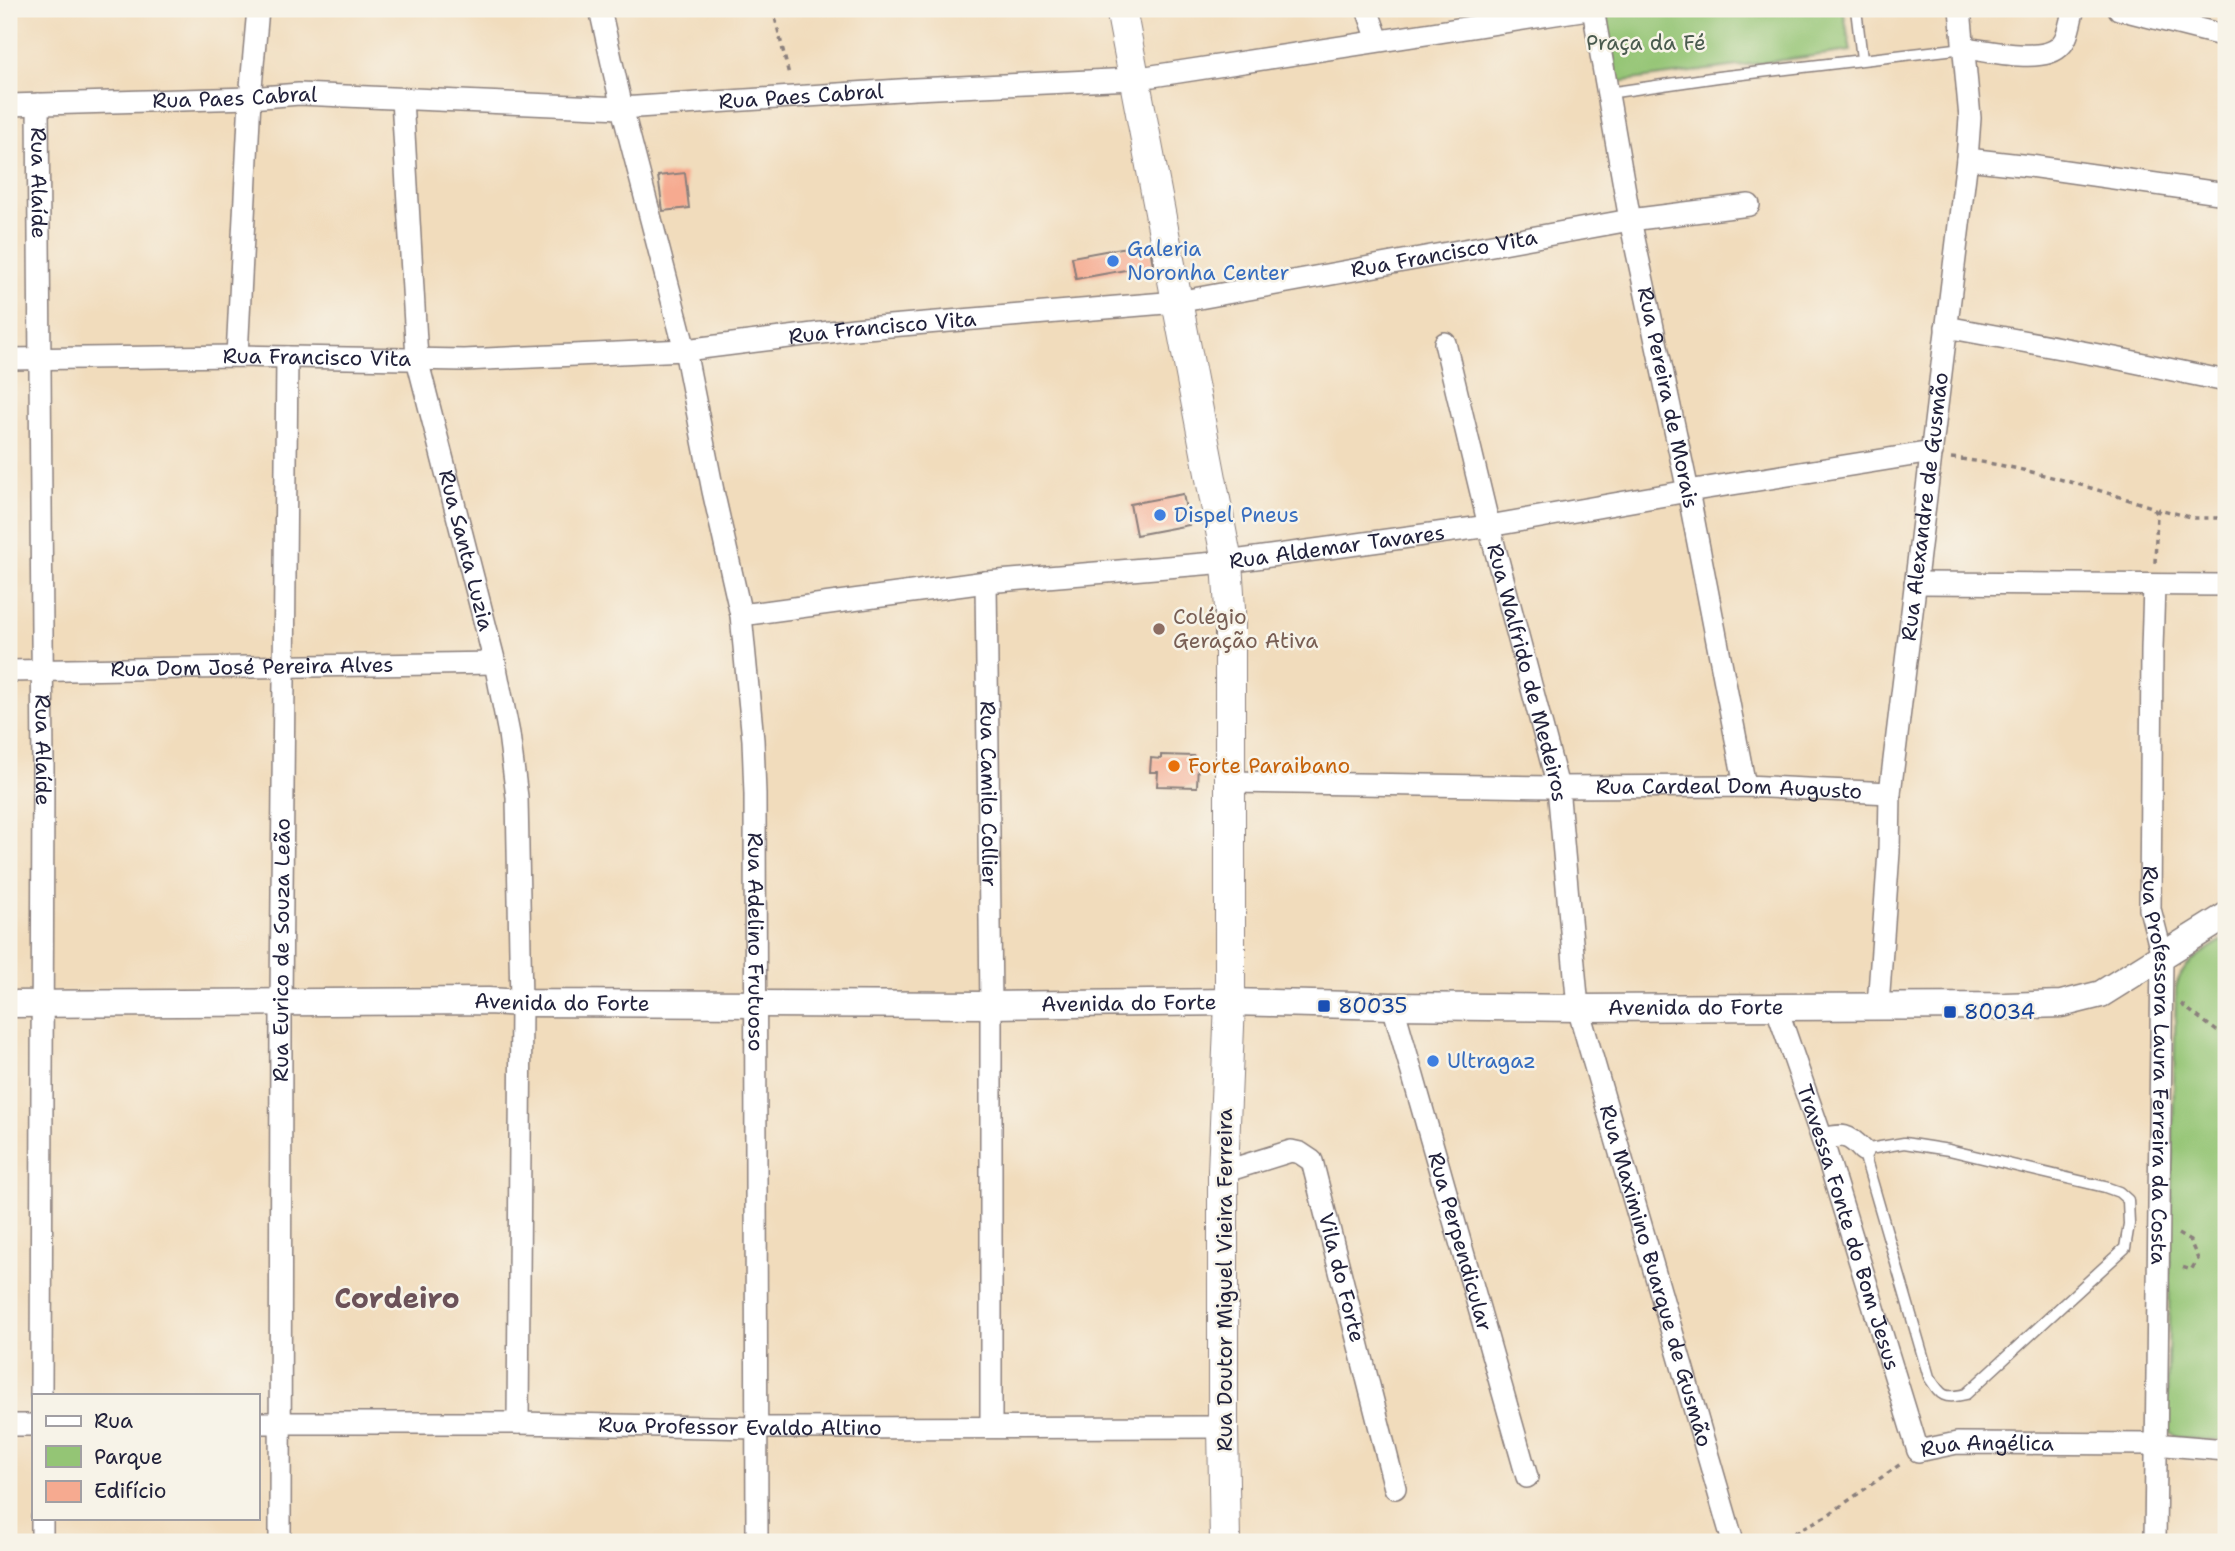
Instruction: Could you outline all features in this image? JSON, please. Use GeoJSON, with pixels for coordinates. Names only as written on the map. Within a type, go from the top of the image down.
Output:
{"type":"FeatureCollection","features":[{"type":"Feature","properties":{"kind":"main road","name":"Rua Doutor Miguel Vieira Ferreira"},"geometry":{"type":"LineString","coordinates":[[1121,9],[1227,562],[1230,609],[1230,1010],[1223,1172],[1225,1542]]}},
{"type":"Feature","properties":{"kind":"street"},"geometry":{"type":"LineString","coordinates":[[237,356],[250,98],[258,9]]}},
{"type":"Feature","properties":{"kind":"street","name":"Rua Adelino Frutuoso"},"geometry":{"type":"LineString","coordinates":[[600,9],[622,108],[685,351],[741,615],[753,740],[755,794],[757,1542]]}},
{"type":"Feature","properties":{"kind":"street"},"geometry":{"type":"LineString","coordinates":[[1367,9],[1378,40]]}},
{"type":"Feature","properties":{"kind":"street","name":"Rua Paes Cabral"},"geometry":{"type":"LineString","coordinates":[[9,105],[250,98],[299,94],[622,108],[1133,79],[1591,9]]}},
{"type":"Feature","properties":{"kind":"street","name":"Rua Pereira de Morais"},"geometry":{"type":"LineString","coordinates":[[1591,9],[1630,220],[1688,491],[1745,786]]}},
{"type":"Feature","properties":{"kind":"street","name":"Rua Alexandre de Gusmão"},"geometry":{"type":"LineString","coordinates":[[1878,1006],[1889,852],[1890,793],[1967,159],[1970,118],[1960,9]]}},
{"type":"Feature","properties":{"kind":"street"},"geometry":{"type":"LineString","coordinates":[[1964,48],[2035,56],[2048,54],[2064,43],[2074,9]]}},
{"type":"Feature","properties":{"kind":"street"},"geometry":{"type":"LineString","coordinates":[[2119,9],[2150,13],[2226,36]]}},
{"type":"Feature","properties":{"kind":"street","name":"Rua Santa Luzia"},"geometry":{"type":"LineString","coordinates":[[401,99],[416,359],[495,663],[509,734],[517,797],[522,1003],[518,1423]]}},
{"type":"Feature","properties":{"kind":"street","name":"Rua Alaíde"},"geometry":{"type":"LineString","coordinates":[[37,104],[42,672],[41,1394]]}},
{"type":"Feature","properties":{"kind":"street"},"geometry":{"type":"LineString","coordinates":[[1967,159],[2226,194]]}},
{"type":"Feature","properties":{"kind":"street","name":"Rua Francisco Vita"},"geometry":{"type":"LineString","coordinates":[[9,359],[237,356],[464,360],[685,351],[854,329],[1177,302],[1630,220],[1749,205]]}},
{"type":"Feature","properties":{"kind":"street"},"geometry":{"type":"LineString","coordinates":[[1947,327],[2226,381]]}},
{"type":"Feature","properties":{"kind":"street","name":"Rua Walfrido de Medeiros"},"geometry":{"type":"LineString","coordinates":[[1445,343],[1489,526],[1558,787],[1578,1008]]}},
{"type":"Feature","properties":{"kind":"street","name":"Rua Eurico de Souza Leão"},"geometry":{"type":"LineString","coordinates":[[280,1542],[281,1002],[287,357]]}},
{"type":"Feature","properties":{"kind":"street","name":"Rua Aldemar Tavares"},"geometry":{"type":"LineString","coordinates":[[741,615],[986,582],[1227,562],[1489,526],[1688,491],[1931,454]]}},
{"type":"Feature","properties":{"kind":"street","name":"Rua Camilo Collier"},"geometry":{"type":"LineString","coordinates":[[986,582],[991,1005],[991,1426]]}},
{"type":"Feature","properties":{"kind":"street"},"geometry":{"type":"LineString","coordinates":[[1914,583],[2226,585]]}},
{"type":"Feature","properties":{"kind":"street","name":"Rua Professora Laura Ferreira da Costa"},"geometry":{"type":"LineString","coordinates":[[2154,586],[2150,909],[2162,955],[2154,1444],[2155,1542]]}},
{"type":"Feature","properties":{"kind":"street","name":"Rua Dom José Pereira Alves"},"geometry":{"type":"LineString","coordinates":[[9,671],[495,663]]}},
{"type":"Feature","properties":{"kind":"street","name":"Rua Cardeal Dom Augusto"},"geometry":{"type":"LineString","coordinates":[[1230,782],[1558,787],[1745,786],[1890,793]]}},
{"type":"Feature","properties":{"kind":"street","name":"Avenida do Forte"},"geometry":{"type":"LineString","coordinates":[[9,1004],[488,1001],[991,1005],[1230,1010],[1392,1006],[1578,1008],[2061,1004],[2101,993],[2226,916]]}},
{"type":"Feature","properties":{"kind":"street","name":"Rua Perpendicular"},"geometry":{"type":"LineString","coordinates":[[1392,1006],[1527,1477]]}},
{"type":"Feature","properties":{"kind":"street","name":"Travessa Fonte do Bom Jesus"},"geometry":{"type":"LineString","coordinates":[[1776,1006],[1822,1139],[1918,1451]]}},
{"type":"Feature","properties":{"kind":"street","name":"Rua Maximino Buarque de Gusmão"},"geometry":{"type":"LineString","coordinates":[[1578,1008],[1733,1542]]}},
{"type":"Feature","properties":{"kind":"street"},"geometry":{"type":"LineString","coordinates":[[1822,1139],[1847,1136],[1863,1150]]}},
{"type":"Feature","properties":{"kind":"street","name":"Vila do Forte"},"geometry":{"type":"LineString","coordinates":[[1223,1172],[1291,1152],[1300,1153],[1312,1161],[1395,1488]]}},
{"type":"Feature","properties":{"kind":"street","name":"Rua Professor Evaldo Altino"},"geometry":{"type":"LineString","coordinates":[[259,1423],[518,1423],[757,1428],[1223,1427]]}},
{"type":"Feature","properties":{"kind":"street"},"geometry":{"type":"LineString","coordinates":[[9,1425],[32,1425]]}},
{"type":"Feature","properties":{"kind":"street","name":"Rua Angélica"},"geometry":{"type":"LineString","coordinates":[[1918,1451],[1956,1443],[2154,1444],[2226,1450]]}},
{"type":"Feature","properties":{"kind":"street"},"geometry":{"type":"LineString","coordinates":[[42,1520],[42,1542]]}},
{"type":"Feature","properties":{"kind":"lane"},"geometry":{"type":"LineString","coordinates":[[1856,9],[1862,59]]}},
{"type":"Feature","properties":{"kind":"lane"},"geometry":{"type":"LineString","coordinates":[[1608,93],[1964,48]]}},
{"type":"Feature","properties":{"kind":"lane"},"geometry":{"type":"LineString","coordinates":[[1904,1143],[1916,1144],[2119,1192],[2128,1200],[2129,1224],[2125,1248],[1966,1394],[1951,1398],[1941,1394],[1929,1377],[1863,1150],[1904,1143]]}},
{"type":"Feature","properties":{"kind":"path"},"geometry":{"type":"LineString","coordinates":[[773,9],[794,98]]}},
{"type":"Feature","properties":{"kind":"path"},"geometry":{"type":"LineString","coordinates":[[1931,454],[2068,480],[2152,507],[2157,513]]}},
{"type":"Feature","properties":{"kind":"path"},"geometry":{"type":"LineString","coordinates":[[2154,586],[2159,509],[2194,518],[2226,518]]}},
{"type":"Feature","properties":{"kind":"path"},"geometry":{"type":"LineString","coordinates":[[2177,1000],[2226,1038]]}},
{"type":"Feature","properties":{"kind":"path"},"geometry":{"type":"LineString","coordinates":[[2175,1265],[2191,1270],[2198,1259],[2190,1241],[2176,1233],[2176,1243]]}},
{"type":"Feature","properties":{"kind":"path","name":"Rua Angélica"},"geometry":{"type":"LineString","coordinates":[[1777,1542],[1828,1516],[1918,1451]]}},
{"type":"Feature","properties":{"kind":"green space","name":"Praça da Fé"},"geometry":{"type":"Polygon","coordinates":[[[1649,9],[1843,9],[1851,51],[1617,82],[1606,15],[1649,9]]]}},
{"type":"Feature","properties":{"kind":"green space"},"geometry":{"type":"Polygon","coordinates":[[[2226,938],[2226,1442],[2176,1437],[2168,1430],[2167,1403],[2176,988],[2189,964],[2226,938]]]}},
{"type":"Feature","properties":{"kind":"building"},"geometry":{"type":"Polygon","coordinates":[[[685,173],[689,208],[663,211],[658,176],[685,173]]]}},
{"type":"Feature","properties":{"kind":"building","name":"Galeria Noronha Center"},"geometry":{"type":"Polygon","coordinates":[[[1149,243],[1153,265],[1076,279],[1072,257],[1149,243]]]}},
{"type":"Feature","properties":{"kind":"building","name":"Dispel Pneus"},"geometry":{"type":"Polygon","coordinates":[[[1183,494],[1189,525],[1136,535],[1130,504],[1183,494]]]}},
{"type":"Feature","properties":{"kind":"building","name":"Forte Paraibano"},"geometry":{"type":"Polygon","coordinates":[[[1161,755],[1194,756],[1194,761],[1198,761],[1197,787],[1157,786],[1158,772],[1150,772],[1151,758],[1161,759],[1161,755]]]}},
{"type":"Feature","properties":{"kind":"place","name":"Galeria Noronha Center"},"geometry":{"type":"Point","coordinates":[1113,261]}},
{"type":"Feature","properties":{"kind":"place","name":"Dispel Pneus"},"geometry":{"type":"Point","coordinates":[1160,515]}},
{"type":"Feature","properties":{"kind":"place","name":"Colégio Geração Ativa"},"geometry":{"type":"Point","coordinates":[1159,629]}},
{"type":"Feature","properties":{"kind":"place","name":"Forte Paraibano"},"geometry":{"type":"Point","coordinates":[1174,766]}},
{"type":"Feature","properties":{"kind":"place","name":"80035"},"geometry":{"type":"Point","coordinates":[1324,1006]}},
{"type":"Feature","properties":{"kind":"place","name":"80034"},"geometry":{"type":"Point","coordinates":[1950,1012]}},
{"type":"Feature","properties":{"kind":"place","name":"Ultragaz"},"geometry":{"type":"Point","coordinates":[1433,1061]}},
{"type":"Feature","properties":{"kind":"district","name":"Cordeiro"},"geometry":{"type":"Point","coordinates":[397,1298]}}]}
